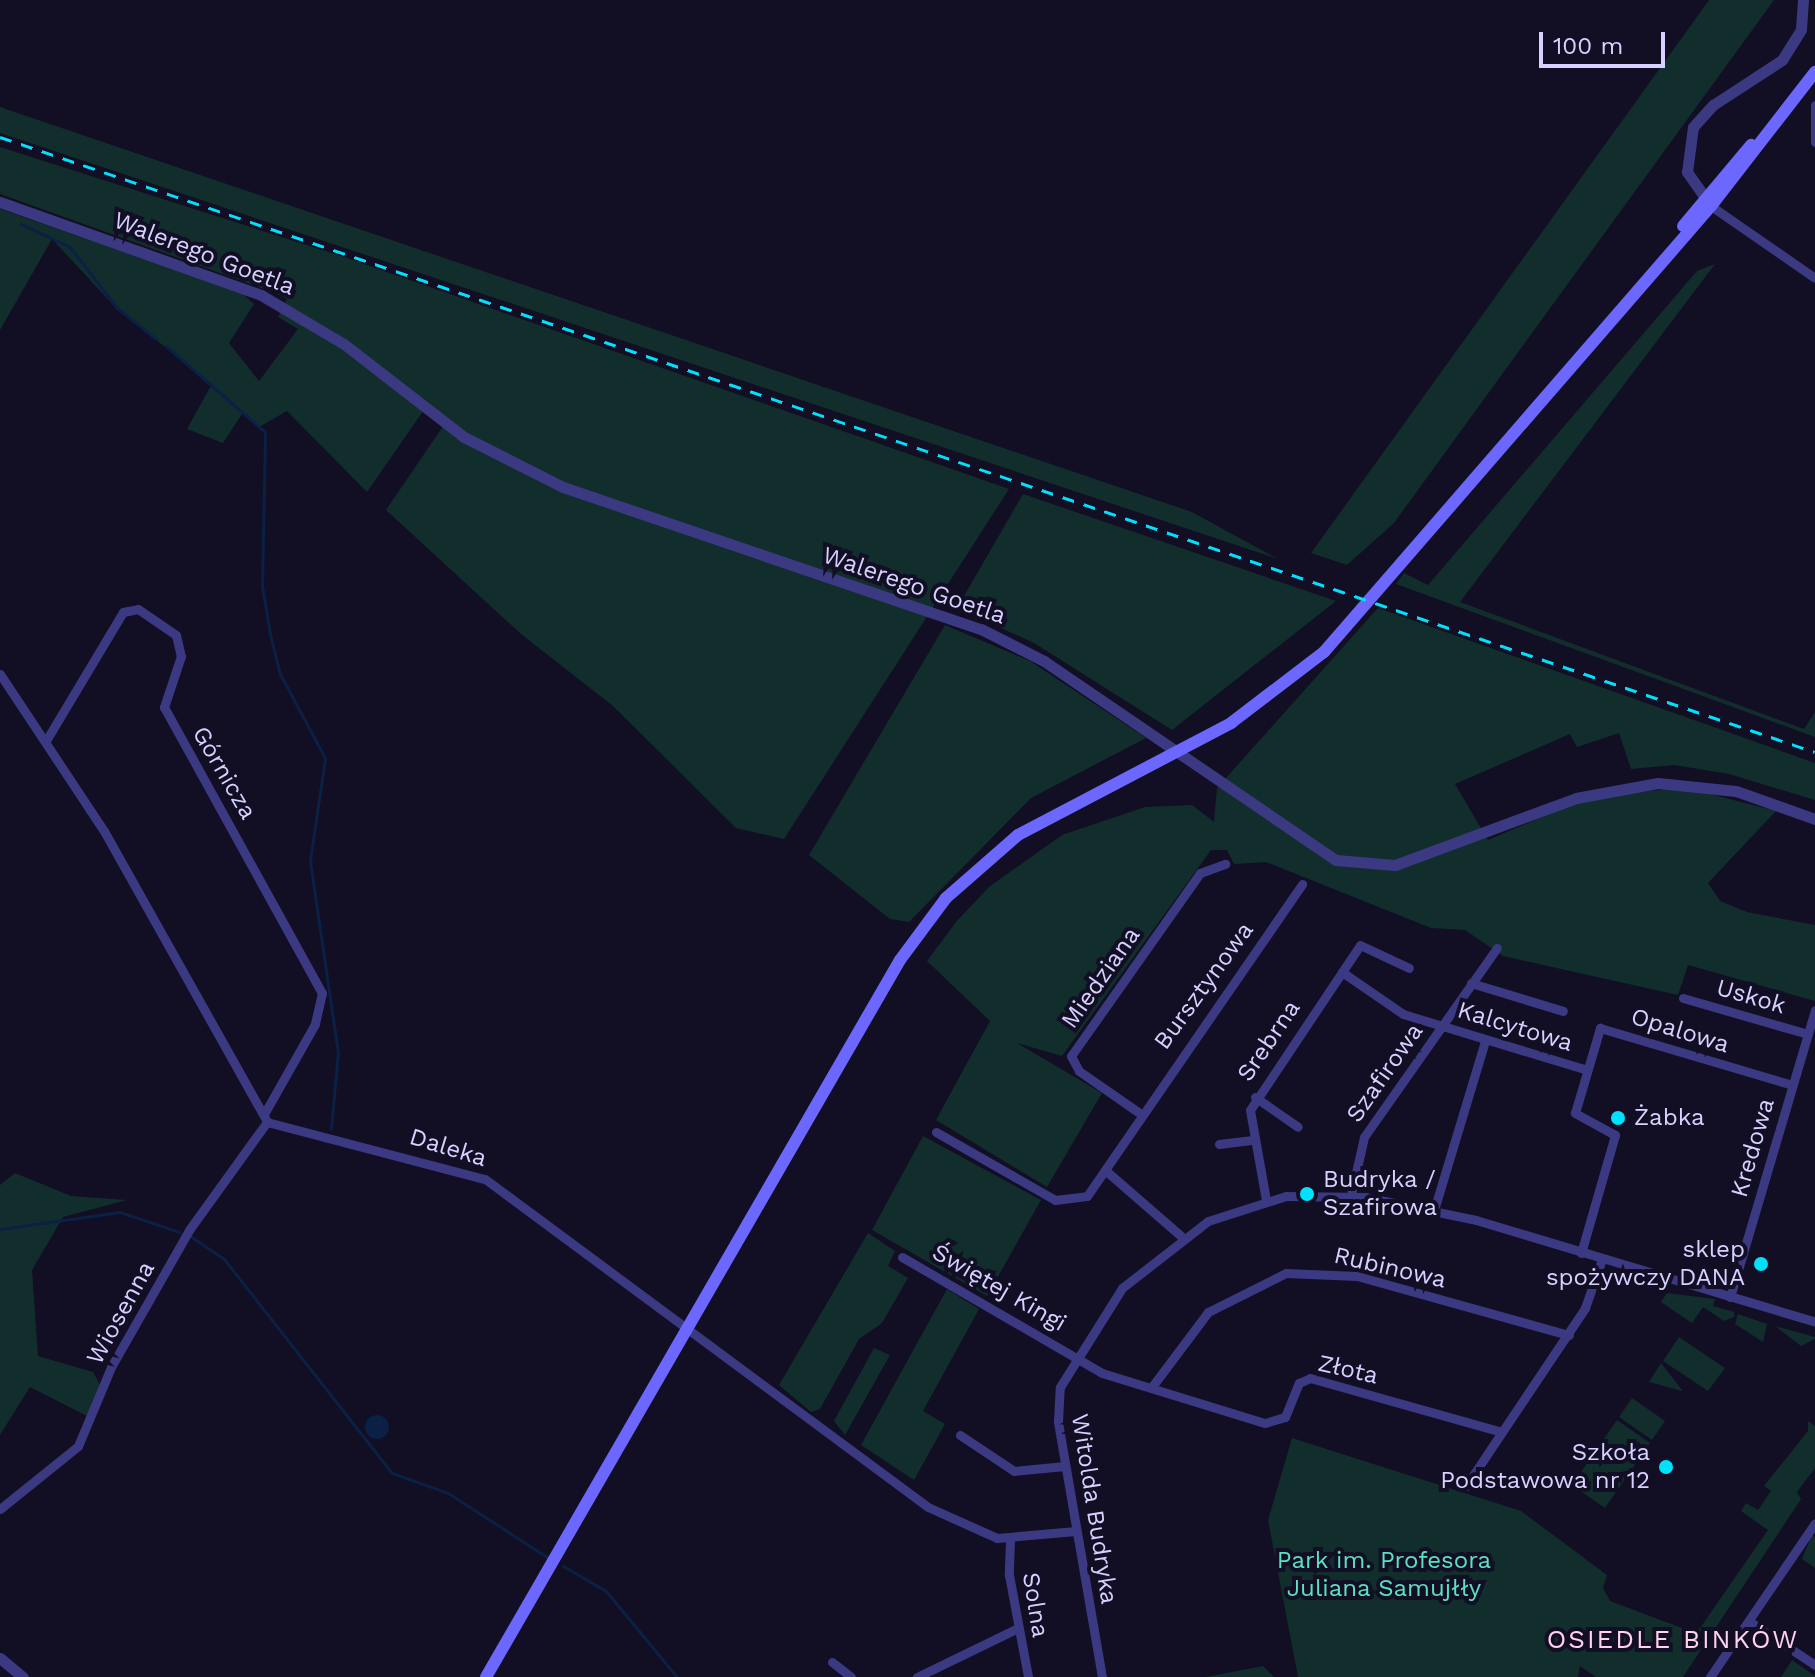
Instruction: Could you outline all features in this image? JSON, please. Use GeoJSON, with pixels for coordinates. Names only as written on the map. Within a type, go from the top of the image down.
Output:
{"type":"FeatureCollection","features":[{"type":"Feature","properties":{"kind":"main road"},"geometry":{"type":"LineString","coordinates":[[486,1677],[688,1333],[900,960],[946,898],[1039,821],[1180,750],[1262,703],[1324,652],[1615,313],[1813,74]]}},
{"type":"Feature","properties":{"kind":"street"},"geometry":{"type":"LineString","coordinates":[[1803,0],[1801,29],[1782,60],[1713,105],[1693,127],[1687,172],[1708,203],[1815,278]]}},
{"type":"Feature","properties":{"kind":"street"},"geometry":{"type":"LineString","coordinates":[[1815,105],[1815,142]]}},
{"type":"Feature","properties":{"kind":"street","name":"Walerego Goetla"},"geometry":{"type":"LineString","coordinates":[[0,202],[261,295],[344,344],[464,437],[563,487],[981,629],[1044,661],[1180,750],[1299,841],[1357,865],[1419,859],[1576,798],[1658,783],[1736,791],[1815,819]]}},
{"type":"Feature","properties":{"kind":"street","name":"Górnicza"},"geometry":{"type":"LineString","coordinates":[[47,739],[123,612],[138,609],[176,635],[181,656],[164,707],[322,993],[317,1020],[265,1118]]}},
{"type":"Feature","properties":{"kind":"street"},"geometry":{"type":"LineString","coordinates":[[0,674],[47,739],[265,1118]]}},
{"type":"Feature","properties":{"kind":"street","name":"Miedziana"},"geometry":{"type":"LineString","coordinates":[[1138,1112],[1088,1079],[1071,1056],[1200,873],[1225,864]]}},
{"type":"Feature","properties":{"kind":"street","name":"Bursztynowa"},"geometry":{"type":"LineString","coordinates":[[936,1132],[1064,1202],[1087,1196],[1138,1112],[1302,884]]}},
{"type":"Feature","properties":{"kind":"street","name":"Srebrna"},"geometry":{"type":"LineString","coordinates":[[1266,1200],[1251,1140],[1255,1097],[1360,945],[1409,968]]}},
{"type":"Feature","properties":{"kind":"street","name":"Szafirowa"},"geometry":{"type":"LineString","coordinates":[[1351,1195],[1364,1137],[1497,948]]}},
{"type":"Feature","properties":{"kind":"street","name":"Kalcytowa"},"geometry":{"type":"LineString","coordinates":[[1342,972],[1387,1004],[1485,1041],[1587,1070]]}},
{"type":"Feature","properties":{"kind":"street"},"geometry":{"type":"LineString","coordinates":[[1471,983],[1563,1011]]}},
{"type":"Feature","properties":{"kind":"street","name":"Uskok"},"geometry":{"type":"LineString","coordinates":[[1683,998],[1808,1034]]}},
{"type":"Feature","properties":{"kind":"street","name":"Kredowa"},"geometry":{"type":"LineString","coordinates":[[1730,1297],[1815,1010]]}},
{"type":"Feature","properties":{"kind":"street","name":"Opalowa"},"geometry":{"type":"LineString","coordinates":[[1587,1070],[1600,1028],[1792,1085]]}},
{"type":"Feature","properties":{"kind":"street"},"geometry":{"type":"LineString","coordinates":[[1434,1210],[1485,1041]]}},
{"type":"Feature","properties":{"kind":"street"},"geometry":{"type":"LineString","coordinates":[[1581,1253],[1615,1135],[1576,1116],[1587,1070]]}},
{"type":"Feature","properties":{"kind":"street"},"geometry":{"type":"LineString","coordinates":[[1255,1097],[1298,1127]]}},
{"type":"Feature","properties":{"kind":"street","name":"Daleka"},"geometry":{"type":"LineString","coordinates":[[265,1118],[485,1179],[688,1333],[918,1501],[973,1531],[1010,1539],[1076,1531]]}},
{"type":"Feature","properties":{"kind":"street","name":"Wiosenna"},"geometry":{"type":"LineString","coordinates":[[0,1509],[78,1446],[111,1367],[189,1230],[265,1118]]}},
{"type":"Feature","properties":{"kind":"street"},"geometry":{"type":"LineString","coordinates":[[1219,1144],[1251,1140]]}},
{"type":"Feature","properties":{"kind":"street"},"geometry":{"type":"LineString","coordinates":[[1105,1170],[1181,1236]]}},
{"type":"Feature","properties":{"kind":"street","name":"Witolda Budryka"},"geometry":{"type":"LineString","coordinates":[[1102,1677],[1065,1466],[1058,1407],[1074,1356],[1122,1288],[1181,1236],[1266,1200],[1351,1195],[1434,1210],[1815,1322]]}},
{"type":"Feature","properties":{"kind":"street","name":"Świętej Kingi"},"geometry":{"type":"LineString","coordinates":[[902,1257],[1074,1356]]}},
{"type":"Feature","properties":{"kind":"street"},"geometry":{"type":"LineString","coordinates":[[1466,1486],[1569,1335],[1602,1259]]}},
{"type":"Feature","properties":{"kind":"street","name":"Rubinowa"},"geometry":{"type":"LineString","coordinates":[[1151,1388],[1208,1312],[1286,1273],[1357,1276],[1569,1335]]}},
{"type":"Feature","properties":{"kind":"street","name":"Złota"},"geometry":{"type":"LineString","coordinates":[[1074,1356],[1151,1388],[1270,1423],[1285,1417],[1299,1383],[1310,1378],[1502,1432]]}},
{"type":"Feature","properties":{"kind":"street"},"geometry":{"type":"LineString","coordinates":[[960,1435],[1014,1471],[1065,1466]]}},
{"type":"Feature","properties":{"kind":"street"},"geometry":{"type":"LineString","coordinates":[[1710,1677],[1815,1523]]}},
{"type":"Feature","properties":{"kind":"street","name":"Solna"},"geometry":{"type":"LineString","coordinates":[[1010,1539],[1018,1628],[1028,1677]]}},
{"type":"Feature","properties":{"kind":"street"},"geometry":{"type":"LineString","coordinates":[[1749,1621],[1815,1665]]}},
{"type":"Feature","properties":{"kind":"street"},"geometry":{"type":"LineString","coordinates":[[917,1677],[1018,1628]]}},
{"type":"Feature","properties":{"kind":"street"},"geometry":{"type":"LineString","coordinates":[[0,1658],[23,1677]]}},
{"type":"Feature","properties":{"kind":"street"},"geometry":{"type":"LineString","coordinates":[[832,1662],[851,1677]]}},
{"type":"Feature","properties":{"kind":"green space"},"geometry":{"type":"Polygon","coordinates":[[[1709,0],[1774,0],[1394,523],[1347,565],[1311,553],[1709,0]]]}},
{"type":"Feature","properties":{"kind":"green space"},"geometry":{"type":"Polygon","coordinates":[[[0,107],[1192,512],[1278,559],[0,133],[0,107]]]}},
{"type":"Feature","properties":{"kind":"green space"},"geometry":{"type":"Polygon","coordinates":[[[0,147],[341,256],[1009,489],[784,839],[736,828],[613,706],[521,634],[386,510],[448,419],[428,404],[367,492],[287,411],[259,427],[242,414],[223,443],[187,429],[212,384],[117,309],[52,239],[0,330],[0,209],[242,293],[254,304],[229,343],[259,381],[298,329],[278,317],[287,299],[273,292],[0,194],[0,147]]]}},
{"type":"Feature","properties":{"kind":"green space"},"geometry":{"type":"Polygon","coordinates":[[[1715,264],[1460,602],[1804,729],[1815,712],[1815,737],[1396,584],[1404,573],[1428,585],[1697,271],[1715,264]]]}},
{"type":"Feature","properties":{"kind":"green space"},"geometry":{"type":"Polygon","coordinates":[[[1023,494],[1336,601],[1172,730],[1034,643],[957,608],[1023,494]]]}},
{"type":"Feature","properties":{"kind":"green space"},"geometry":{"type":"Polygon","coordinates":[[[1378,608],[1815,763],[1815,800],[1729,774],[1674,765],[1631,769],[1619,733],[1577,747],[1570,734],[1455,784],[1488,840],[1584,799],[1683,787],[1776,811],[1708,883],[1720,901],[1747,912],[1815,925],[1815,1001],[1688,965],[1678,995],[1503,956],[1465,930],[1431,928],[1266,862],[1234,864],[1227,850],[1211,850],[1062,1056],[1017,1043],[1102,1093],[1047,1187],[936,1120],[990,1021],[927,961],[956,922],[989,887],[1062,835],[1145,807],[1192,805],[1214,822],[1217,788],[1378,608]]]}},
{"type":"Feature","properties":{"kind":"green space"},"geometry":{"type":"Polygon","coordinates":[[[945,625],[1030,661],[1146,738],[1031,798],[909,922],[890,919],[809,855],[945,625]]]}},
{"type":"Feature","properties":{"kind":"green space"},"geometry":{"type":"Polygon","coordinates":[[[923,1136],[1041,1200],[987,1296],[872,1230],[923,1136]]]}},
{"type":"Feature","properties":{"kind":"green space"},"geometry":{"type":"Polygon","coordinates":[[[15,1173],[71,1196],[127,1200],[63,1217],[32,1270],[38,1356],[93,1372],[100,1385],[91,1418],[30,1387],[0,1435],[0,1185],[15,1173]]]}},
{"type":"Feature","properties":{"kind":"green space"},"geometry":{"type":"Polygon","coordinates":[[[868,1233],[895,1251],[888,1266],[908,1278],[882,1323],[859,1339],[820,1409],[811,1412],[779,1385],[868,1233]]]}},
{"type":"Feature","properties":{"kind":"green space"},"geometry":{"type":"Polygon","coordinates":[[[947,1289],[979,1309],[923,1411],[945,1424],[914,1480],[861,1445],[947,1289]]]}},
{"type":"Feature","properties":{"kind":"green space"},"geometry":{"type":"Polygon","coordinates":[[[1667,1293],[1715,1299],[1713,1306],[1734,1312],[1734,1317],[1724,1321],[1703,1307],[1692,1323],[1661,1302],[1667,1293]]]}},
{"type":"Feature","properties":{"kind":"green space"},"geometry":{"type":"Polygon","coordinates":[[[1738,1314],[1767,1324],[1763,1342],[1735,1324],[1738,1314]]]}},
{"type":"Feature","properties":{"kind":"green space"},"geometry":{"type":"Polygon","coordinates":[[[1775,1326],[1815,1337],[1815,1339],[1801,1346],[1775,1326]]]}},
{"type":"Feature","properties":{"kind":"green space"},"geometry":{"type":"Polygon","coordinates":[[[1679,1337],[1725,1368],[1708,1391],[1663,1361],[1679,1337]]]}},
{"type":"Feature","properties":{"kind":"green space"},"geometry":{"type":"Polygon","coordinates":[[[874,1348],[890,1355],[845,1435],[834,1421],[874,1348]]]}},
{"type":"Feature","properties":{"kind":"green space"},"geometry":{"type":"Polygon","coordinates":[[[1661,1363],[1682,1390],[1682,1391],[1649,1382],[1661,1363]]]}},
{"type":"Feature","properties":{"kind":"green space"},"geometry":{"type":"Polygon","coordinates":[[[1632,1398],[1665,1421],[1652,1440],[1619,1417],[1632,1398]]]}},
{"type":"Feature","properties":{"kind":"green space"},"geometry":{"type":"Polygon","coordinates":[[[1617,1420],[1650,1443],[1605,1508],[1572,1485],[1617,1420]]]}},
{"type":"Feature","properties":{"kind":"green space","name":"Park im. Profesora Juliana Samujłły"},"geometry":{"type":"Polygon","coordinates":[[[1808,1421],[1815,1426],[1815,1468],[1797,1492],[1801,1499],[1683,1677],[1596,1677],[1580,1666],[1578,1677],[1298,1677],[1268,1520],[1292,1438],[1521,1511],[1607,1575],[1603,1588],[1610,1601],[1690,1631],[1700,1628],[1768,1530],[1741,1511],[1746,1503],[1758,1510],[1771,1491],[1764,1486],[1808,1431],[1808,1421]]]}},
{"type":"Feature","properties":{"kind":"green space"},"geometry":{"type":"Polygon","coordinates":[[[1812,1535],[1815,1537],[1815,1568],[1802,1559],[1812,1535]]]}},
{"type":"Feature","properties":{"kind":"green space"},"geometry":{"type":"Polygon","coordinates":[[[1792,1660],[1815,1676],[1815,1677],[1781,1677],[1792,1660]]]}},
{"type":"Feature","properties":{"kind":"green space"},"geometry":{"type":"Polygon","coordinates":[[[1263,1666],[1274,1677],[1206,1677],[1263,1666]]]}},
{"type":"Feature","properties":{"kind":"water"},"geometry":{"type":"Polygon","coordinates":[[[377,1415],[385,1419],[389,1427],[385,1435],[377,1439],[369,1435],[365,1427],[369,1419],[377,1415]]]}},
{"type":"Feature","properties":{"kind":"waterway"},"geometry":{"type":"LineString","coordinates":[[21,224],[70,247],[117,308],[156,339]]}},
{"type":"Feature","properties":{"kind":"waterway"},"geometry":{"type":"LineString","coordinates":[[166,346],[265,432],[262,586],[270,634],[280,674],[325,758],[310,861],[338,1052],[331,1129]]}},
{"type":"Feature","properties":{"kind":"waterway"},"geometry":{"type":"LineString","coordinates":[[0,1229],[120,1212],[179,1232]]}},
{"type":"Feature","properties":{"kind":"waterway"},"geometry":{"type":"LineString","coordinates":[[190,1236],[224,1259],[392,1473],[448,1493],[550,1559]]}},
{"type":"Feature","properties":{"kind":"waterway"},"geometry":{"type":"LineString","coordinates":[[563,1566],[606,1591],[677,1677]]}},
{"type":"Feature","properties":{"kind":"railway"},"geometry":{"type":"LineString","coordinates":[[0,137],[1815,752]]}},
{"type":"Feature","properties":{"kind":"place","name":"Żabka"},"geometry":{"type":"Point","coordinates":[1618,1118]}},
{"type":"Feature","properties":{"kind":"place","name":"Budryka / Szafirowa"},"geometry":{"type":"Point","coordinates":[1307,1194]}},
{"type":"Feature","properties":{"kind":"place","name":"sklep spożywczy DANA"},"geometry":{"type":"Point","coordinates":[1761,1264]}},
{"type":"Feature","properties":{"kind":"place","name":"Szkoła Podstawowa nr 12"},"geometry":{"type":"Point","coordinates":[1666,1467]}},
{"type":"Feature","properties":{"kind":"district","name":"OSIEDLE BINKÓW"},"geometry":{"type":"Point","coordinates":[1673,1640]}}]}
